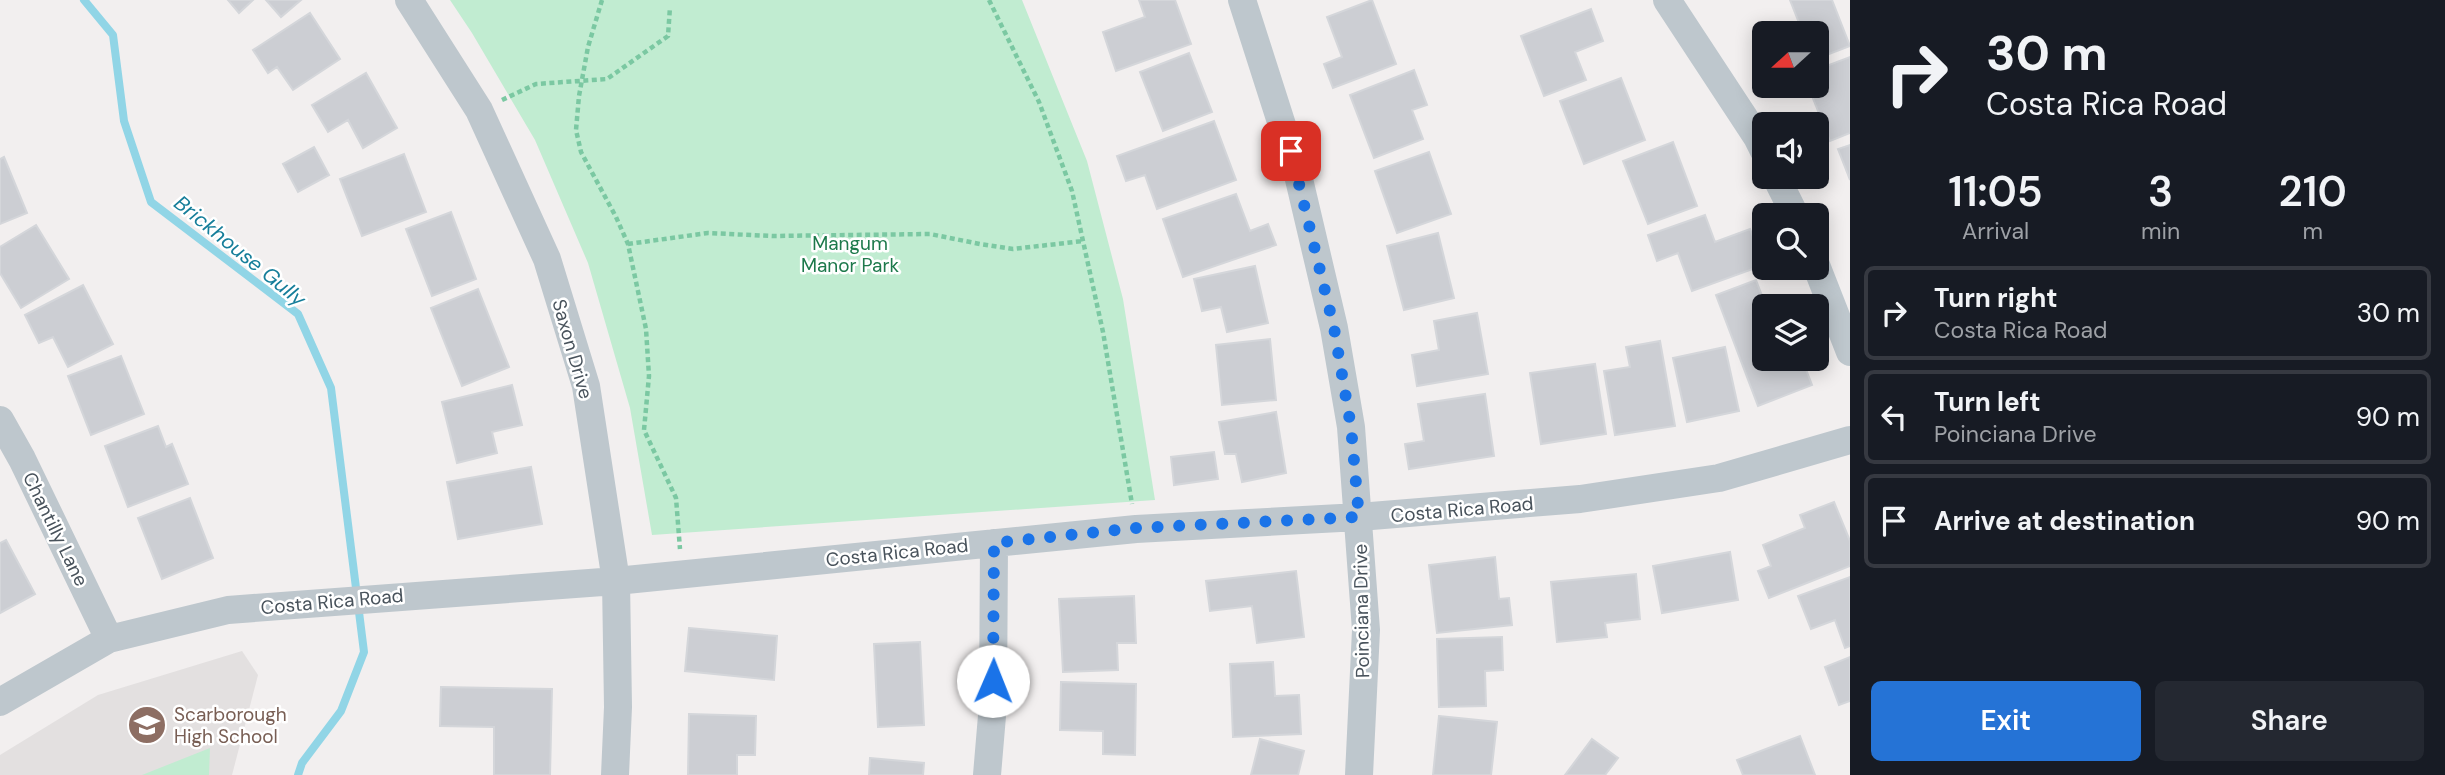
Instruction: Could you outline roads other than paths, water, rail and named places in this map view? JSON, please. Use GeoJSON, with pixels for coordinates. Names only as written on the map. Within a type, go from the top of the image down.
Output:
{"type":"FeatureCollection","features":[{"type":"Feature","properties":{"kind":"street","name":"Saxon Drive"},"geometry":{"type":"LineString","coordinates":[[409,0],[479,110],[547,259],[586,386],[616,581],[618,707],[615,775]]}},
{"type":"Feature","properties":{"kind":"street","name":"Poinciana Drive"},"geometry":{"type":"LineString","coordinates":[[1242,0],[1298,175],[1334,328],[1351,427],[1366,630],[1359,775]]}},
{"type":"Feature","properties":{"kind":"street"},"geometry":{"type":"LineString","coordinates":[[1667,0],[1752,129]]}},
{"type":"Feature","properties":{"kind":"street"},"geometry":{"type":"LineString","coordinates":[[1822,280],[1850,352]]}},
{"type":"Feature","properties":{"kind":"street","name":"Chantilly Lane"},"geometry":{"type":"LineString","coordinates":[[0,420],[22,459],[109,639]]}},
{"type":"Feature","properties":{"kind":"street","name":"Costa Rica Road"},"geometry":{"type":"LineString","coordinates":[[0,702],[109,639],[228,610],[616,581],[1136,528],[1359,517],[1580,499],[1719,478],[1850,440]]}},
{"type":"Feature","properties":{"kind":"street"},"geometry":{"type":"LineString","coordinates":[[987,775],[993,704],[994,543]]}},
{"type":"Feature","properties":{"kind":"waterway","name":"Brickhouse Gully"},"geometry":{"type":"LineString","coordinates":[[84,0],[113,35],[124,121],[151,202],[298,314],[331,388],[364,652],[341,711],[302,763],[298,775]]}},
{"type":"Feature","properties":{"kind":"place","name":"Scarborough High School"},"geometry":{"type":"Point","coordinates":[147,725]}},
{"type":"Feature","properties":{"kind":"park label","name":"Mangum Manor Park"},"geometry":{"type":"Point","coordinates":[850,254]}}]}
